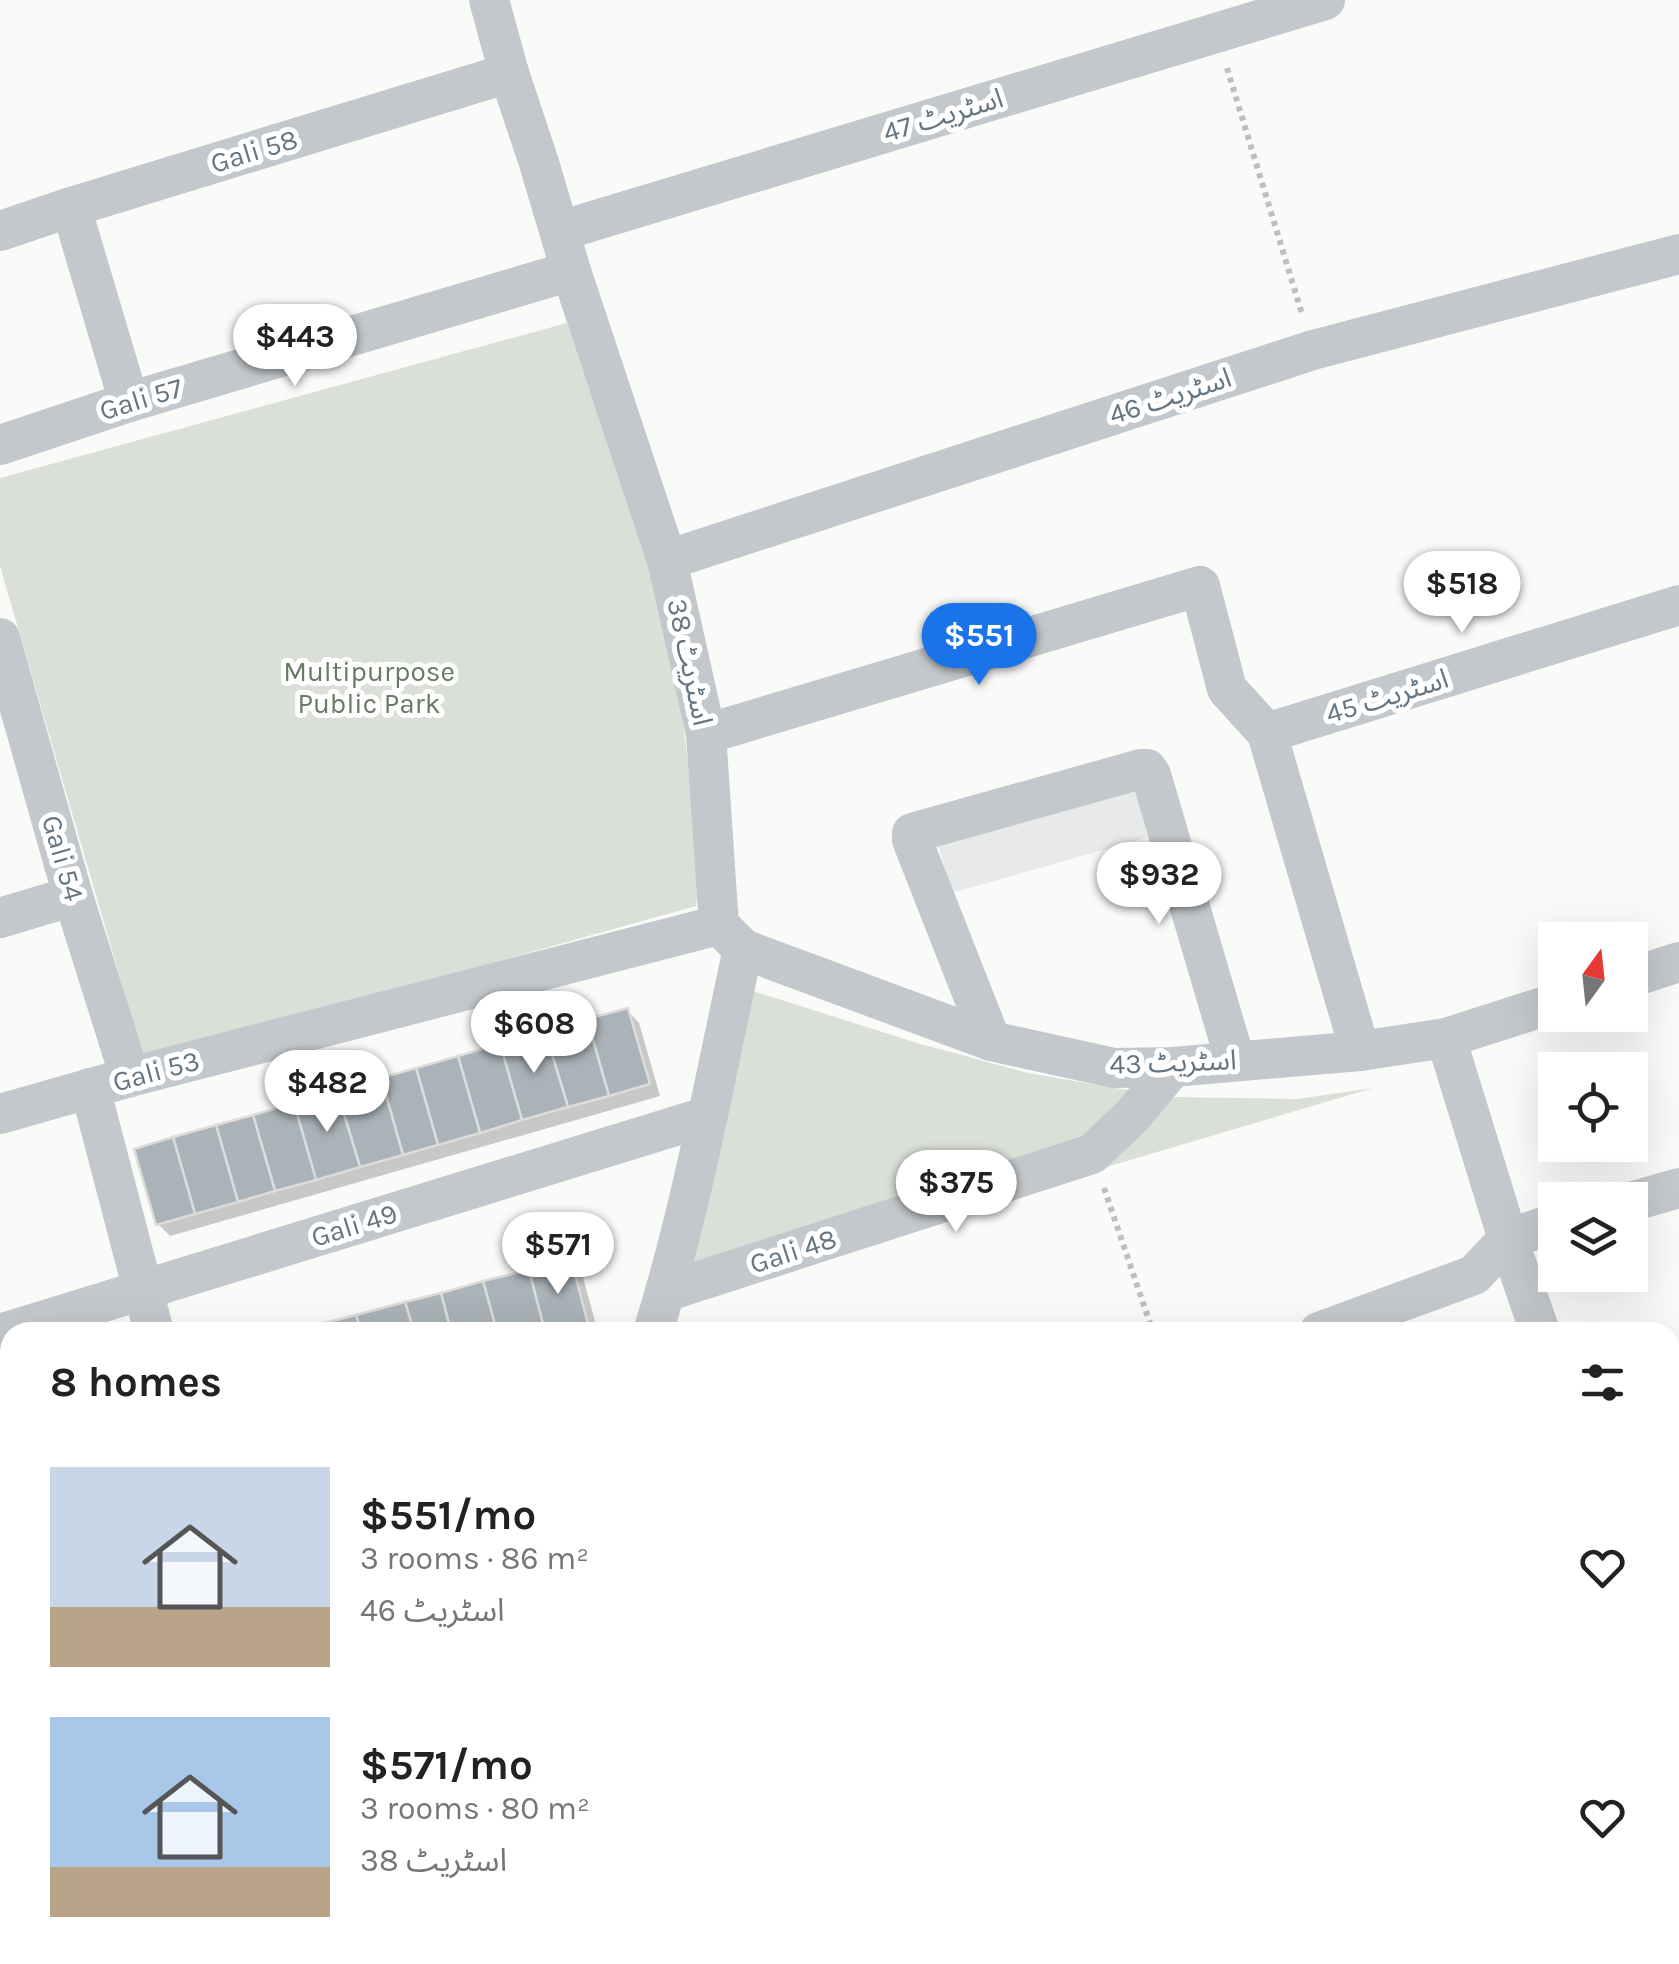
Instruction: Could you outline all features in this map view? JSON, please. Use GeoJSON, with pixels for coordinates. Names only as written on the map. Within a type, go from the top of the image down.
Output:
{"type":"FeatureCollection","features":[{"type":"Feature","properties":{"kind":"street","name":"اسٹریٹ 38"},"geometry":{"type":"LineString","coordinates":[[489,0],[571,271],[668,560],[706,734],[731,937],[708,1116],[656,1322]]}},
{"type":"Feature","properties":{"kind":"street","name":"اسٹریٹ 47"},"geometry":{"type":"LineString","coordinates":[[560,230],[1325,0]]}},
{"type":"Feature","properties":{"kind":"street","name":"Gali 58"},"geometry":{"type":"LineString","coordinates":[[0,231],[509,74]]}},
{"type":"Feature","properties":{"kind":"street"},"geometry":{"type":"LineString","coordinates":[[71,207],[129,402]]}},
{"type":"Feature","properties":{"kind":"street","name":"اسٹریٹ 46"},"geometry":{"type":"LineString","coordinates":[[668,560],[1312,350],[1679,254]]}},
{"type":"Feature","properties":{"kind":"street","name":"Gali 57"},"geometry":{"type":"LineString","coordinates":[[0,445],[129,402],[571,271]]}},
{"type":"Feature","properties":{"kind":"street"},"geometry":{"type":"LineString","coordinates":[[706,734],[1200,586],[1226,689],[1267,733],[1360,1051]]}},
{"type":"Feature","properties":{"kind":"street","name":"اسٹریٹ 45"},"geometry":{"type":"LineString","coordinates":[[1267,733],[1679,605]]}},
{"type":"Feature","properties":{"kind":"street","name":"Gali 54"},"geometry":{"type":"LineString","coordinates":[[0,638],[6,685],[130,1077]]}},
{"type":"Feature","properties":{"kind":"street"},"geometry":{"type":"LineString","coordinates":[[991,1041],[912,834],[1147,770],[1235,1060]]}},
{"type":"Feature","properties":{"kind":"street"},"geometry":{"type":"LineString","coordinates":[[0,918],[74,896]]}},
{"type":"Feature","properties":{"kind":"street","name":"اسٹریٹ 43"},"geometry":{"type":"LineString","coordinates":[[731,937],[991,1041],[1114,1068],[1173,1067],[1360,1051],[1446,1038],[1538,1008]]}},
{"type":"Feature","properties":{"kind":"street","name":"Gali 53"},"geometry":{"type":"LineString","coordinates":[[0,1114],[130,1077],[731,937]]}},
{"type":"Feature","properties":{"kind":"street"},"geometry":{"type":"LineString","coordinates":[[1648,972],[1679,962]]}},
{"type":"Feature","properties":{"kind":"street"},"geometry":{"type":"LineString","coordinates":[[1446,1038],[1537,1322]]}},
{"type":"Feature","properties":{"kind":"street","name":"Gali 48"},"geometry":{"type":"LineString","coordinates":[[666,1292],[1092,1154],[1132,1116],[1173,1067]]}},
{"type":"Feature","properties":{"kind":"street"},"geometry":{"type":"LineString","coordinates":[[90,1088],[151,1322]]}},
{"type":"Feature","properties":{"kind":"street","name":"Gali 49"},"geometry":{"type":"LineString","coordinates":[[40,1322],[708,1116]]}},
{"type":"Feature","properties":{"kind":"street"},"geometry":{"type":"LineString","coordinates":[[1648,1197],[1679,1188]]}},
{"type":"Feature","properties":{"kind":"street"},"geometry":{"type":"LineString","coordinates":[[1347,1322],[1474,1275],[1508,1239],[1538,1229]]}},
{"type":"Feature","properties":{"kind":"path"},"geometry":{"type":"LineString","coordinates":[[1216,33],[1312,350]]}},
{"type":"Feature","properties":{"kind":"path"},"geometry":{"type":"LineString","coordinates":[[1092,1154],[1151,1322]]}},
{"type":"Feature","properties":{"kind":"shaded area"},"geometry":{"type":"Polygon","coordinates":[[[1145,787],[1156,835],[952,893],[937,841],[1145,787]]]}},
{"type":"Feature","properties":{"kind":"green space","name":"Multipurpose Public Park"},"geometry":{"type":"Polygon","coordinates":[[[567,323],[652,570],[680,691],[700,875],[696,906],[144,1060],[0,566],[0,478],[567,323]]]}},
{"type":"Feature","properties":{"kind":"green space"},"geometry":{"type":"Polygon","coordinates":[[[734,985],[917,1043],[1028,1073],[1168,1097],[1297,1099],[1373,1088],[684,1292],[734,985]]]}},
{"type":"Feature","properties":{"kind":"building"},"geometry":{"type":"Polygon","coordinates":[[[628,1008],[650,1084],[609,1096],[587,1019],[628,1008]]]}},
{"type":"Feature","properties":{"kind":"building"},"geometry":{"type":"Polygon","coordinates":[[[587,1019],[609,1096],[568,1107],[545,1031],[587,1019]]]}},
{"type":"Feature","properties":{"kind":"building"},"geometry":{"type":"Polygon","coordinates":[[[545,1031],[568,1107],[522,1120],[500,1044],[545,1031]]]}},
{"type":"Feature","properties":{"kind":"building"},"geometry":{"type":"Polygon","coordinates":[[[500,1044],[522,1120],[480,1133],[458,1056],[500,1044]]]}},
{"type":"Feature","properties":{"kind":"building"},"geometry":{"type":"Polygon","coordinates":[[[458,1056],[480,1133],[438,1145],[416,1068],[458,1056]]]}},
{"type":"Feature","properties":{"kind":"building"},"geometry":{"type":"Polygon","coordinates":[[[416,1068],[438,1145],[403,1155],[381,1078],[416,1068]]]}},
{"type":"Feature","properties":{"kind":"building"},"geometry":{"type":"Polygon","coordinates":[[[381,1078],[403,1155],[360,1167],[337,1091],[381,1078]]]}},
{"type":"Feature","properties":{"kind":"building"},"geometry":{"type":"Polygon","coordinates":[[[337,1091],[360,1167],[316,1180],[294,1103],[337,1091]]]}},
{"type":"Feature","properties":{"kind":"building"},"geometry":{"type":"Polygon","coordinates":[[[294,1103],[316,1180],[275,1191],[253,1115],[294,1103]]]}},
{"type":"Feature","properties":{"kind":"building"},"geometry":{"type":"Polygon","coordinates":[[[253,1115],[275,1191],[238,1202],[216,1125],[253,1115]]]}},
{"type":"Feature","properties":{"kind":"building"},"geometry":{"type":"Polygon","coordinates":[[[216,1125],[238,1202],[195,1214],[173,1137],[216,1125]]]}},
{"type":"Feature","properties":{"kind":"building"},"geometry":{"type":"Polygon","coordinates":[[[173,1137],[195,1214],[156,1225],[134,1149],[173,1137]]]}},
{"type":"Feature","properties":{"kind":"building"},"geometry":{"type":"Polygon","coordinates":[[[571,1259],[587,1322],[542,1322],[529,1270],[571,1259]]]}},
{"type":"Feature","properties":{"kind":"building"},"geometry":{"type":"Polygon","coordinates":[[[529,1270],[542,1322],[494,1322],[483,1281],[529,1270]]]}},
{"type":"Feature","properties":{"kind":"building"},"geometry":{"type":"Polygon","coordinates":[[[483,1281],[494,1322],[448,1322],[441,1293],[483,1281]]]}},
{"type":"Feature","properties":{"kind":"building"},"geometry":{"type":"Polygon","coordinates":[[[441,1293],[448,1322],[411,1322],[405,1302],[441,1293]]]}},
{"type":"Feature","properties":{"kind":"building"},"geometry":{"type":"Polygon","coordinates":[[[405,1302],[411,1322],[358,1322],[356,1315],[405,1302]]]}},
{"type":"Feature","properties":{"kind":"building"},"geometry":{"type":"Polygon","coordinates":[[[356,1315],[358,1322],[328,1322],[356,1315]]]}}]}
